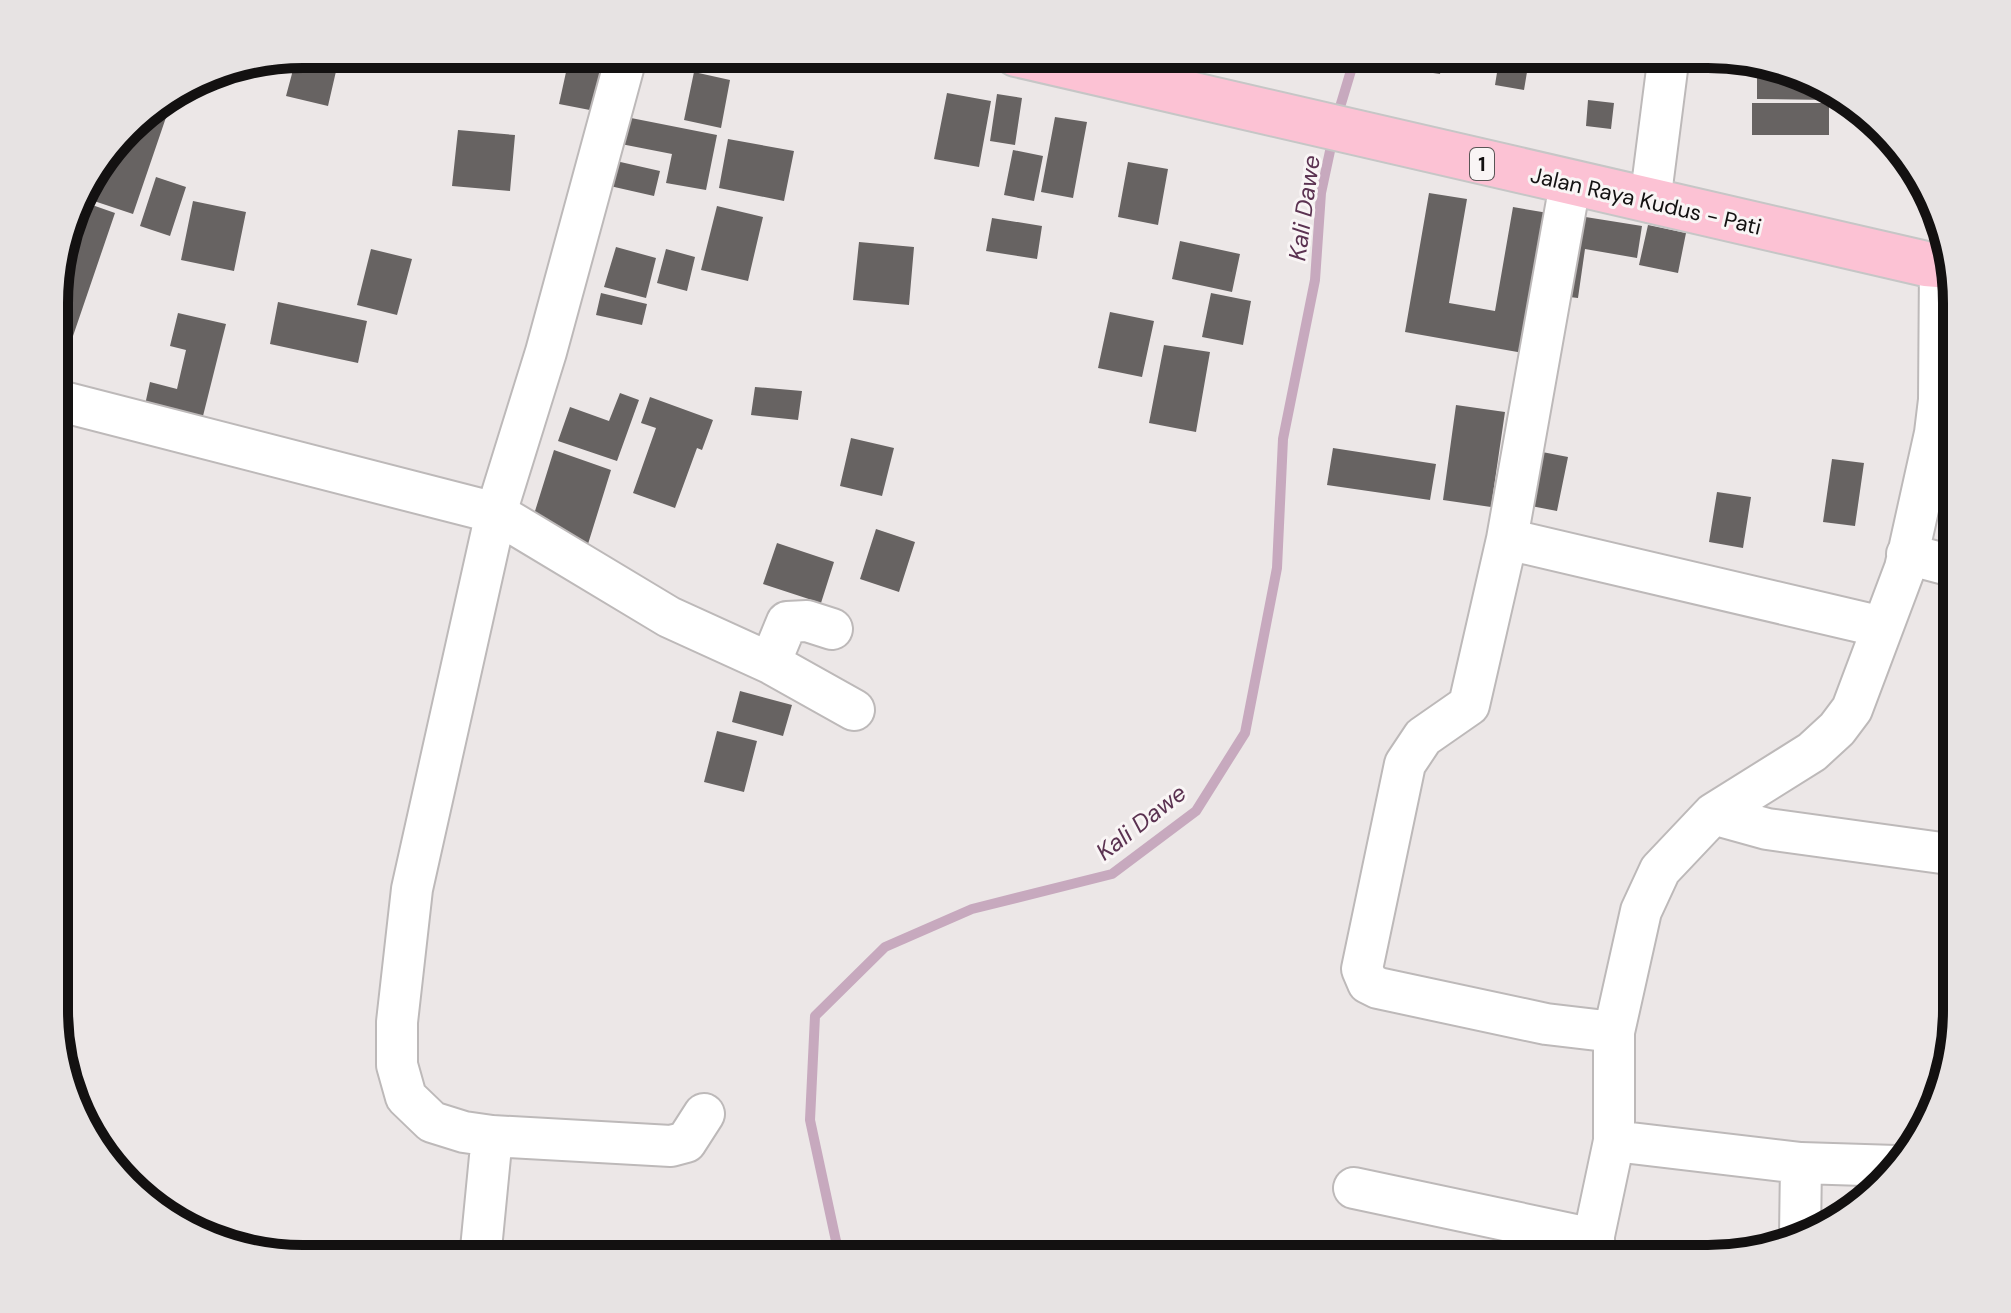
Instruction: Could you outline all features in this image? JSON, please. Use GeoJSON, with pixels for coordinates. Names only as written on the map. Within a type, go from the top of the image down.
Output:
{"type":"FeatureCollection","features":[{"type":"Feature","properties":{"kind":"highway","name":"Jalan Raya Kudus - Pati"},"geometry":{"type":"LineString","coordinates":[[1078,68],[1570,184],[1939,264]]}},
{"type":"Feature","properties":{"kind":"street"},"geometry":{"type":"LineString","coordinates":[[1650,202],[1667,68]]}},
{"type":"Feature","properties":{"kind":"street"},"geometry":{"type":"LineString","coordinates":[[623,69],[546,352],[496,513],[412,889],[397,1022],[397,1065],[406,1097],[432,1122],[464,1132],[671,1146],[686,1142],[704,1114]]}},
{"type":"Feature","properties":{"kind":"street"},"geometry":{"type":"LineString","coordinates":[[1570,184],[1507,539],[1469,705],[1423,737],[1405,764],[1363,975],[1378,988],[1546,1024],[1614,1032]]}},
{"type":"Feature","properties":{"kind":"street"},"geometry":{"type":"LineString","coordinates":[[1597,1244],[1614,1141],[1614,1032],[1641,911],[1660,870],[1713,814],[1790,767],[1837,729],[1852,709],[1907,554],[1936,422],[1942,317]]}},
{"type":"Feature","properties":{"kind":"street"},"geometry":{"type":"LineString","coordinates":[[68,403],[496,513],[669,617],[770,663],[854,710]]}},
{"type":"Feature","properties":{"kind":"street"},"geometry":{"type":"LineString","coordinates":[[1507,539],[1882,627]]}},
{"type":"Feature","properties":{"kind":"street"},"geometry":{"type":"LineString","coordinates":[[1907,554],[1942,563]]}},
{"type":"Feature","properties":{"kind":"street"},"geometry":{"type":"LineString","coordinates":[[770,663],[787,622],[807,621],[832,629]]}},
{"type":"Feature","properties":{"kind":"street"},"geometry":{"type":"LineString","coordinates":[[1713,814],[1767,829],[1942,853]]}},
{"type":"Feature","properties":{"kind":"street"},"geometry":{"type":"LineString","coordinates":[[481,1245],[492,1136]]}},
{"type":"Feature","properties":{"kind":"street"},"geometry":{"type":"LineString","coordinates":[[1614,1141],[1801,1163],[1884,1166]]}},
{"type":"Feature","properties":{"kind":"street"},"geometry":{"type":"LineString","coordinates":[[1800,1226],[1801,1163]]}},
{"type":"Feature","properties":{"kind":"street"},"geometry":{"type":"LineString","coordinates":[[1354,1188],[1562,1244]]}},
{"type":"Feature","properties":{"kind":"building"},"geometry":{"type":"Polygon","coordinates":[[[1412,68],[1441,68],[1440,74],[1412,68]]]}},
{"type":"Feature","properties":{"kind":"building"},"geometry":{"type":"Polygon","coordinates":[[[1498,68],[1528,68],[1524,90],[1495,85],[1498,68]]]}},
{"type":"Feature","properties":{"kind":"building"},"geometry":{"type":"Polygon","coordinates":[[[1628,68],[1659,68],[1658,73],[1628,68]]]}},
{"type":"Feature","properties":{"kind":"building"},"geometry":{"type":"Polygon","coordinates":[[[293,69],[337,69],[328,106],[286,96],[293,69]]]}},
{"type":"Feature","properties":{"kind":"building"},"geometry":{"type":"Polygon","coordinates":[[[567,69],[604,69],[595,111],[559,104],[567,69]]]}},
{"type":"Feature","properties":{"kind":"building"},"geometry":{"type":"Polygon","coordinates":[[[694,72],[730,80],[721,128],[684,120],[694,72]]]}},
{"type":"Feature","properties":{"kind":"building"},"geometry":{"type":"Polygon","coordinates":[[[1757,74],[1783,80],[1825,100],[1757,99],[1757,74]]]}},
{"type":"Feature","properties":{"kind":"building"},"geometry":{"type":"Polygon","coordinates":[[[947,93],[991,101],[979,167],[934,159],[947,93]]]}},
{"type":"Feature","properties":{"kind":"building"},"geometry":{"type":"Polygon","coordinates":[[[997,94],[1022,98],[1015,145],[990,141],[997,94]]]}},
{"type":"Feature","properties":{"kind":"building"},"geometry":{"type":"Polygon","coordinates":[[[1588,100],[1614,103],[1611,129],[1586,126],[1588,100]]]}},
{"type":"Feature","properties":{"kind":"building"},"geometry":{"type":"Polygon","coordinates":[[[1752,103],[1829,103],[1829,135],[1752,135],[1752,103]]]}},
{"type":"Feature","properties":{"kind":"building"},"geometry":{"type":"Polygon","coordinates":[[[168,112],[133,214],[92,200],[117,160],[148,126],[168,112]]]}},
{"type":"Feature","properties":{"kind":"building"},"geometry":{"type":"Polygon","coordinates":[[[626,117],[717,135],[706,190],[666,183],[672,154],[621,144],[626,117]]]}},
{"type":"Feature","properties":{"kind":"building"},"geometry":{"type":"Polygon","coordinates":[[[1055,117],[1087,122],[1073,198],[1041,192],[1055,117]]]}},
{"type":"Feature","properties":{"kind":"building"},"geometry":{"type":"Polygon","coordinates":[[[458,130],[515,135],[510,191],[452,186],[458,130]]]}},
{"type":"Feature","properties":{"kind":"building"},"geometry":{"type":"Polygon","coordinates":[[[728,139],[794,151],[784,201],[719,188],[728,139]]]}},
{"type":"Feature","properties":{"kind":"building"},"geometry":{"type":"Polygon","coordinates":[[[1013,150],[1043,156],[1034,201],[1004,195],[1013,150]]]}},
{"type":"Feature","properties":{"kind":"building"},"geometry":{"type":"Polygon","coordinates":[[[616,161],[660,171],[654,196],[610,186],[616,161]]]}},
{"type":"Feature","properties":{"kind":"building"},"geometry":{"type":"Polygon","coordinates":[[[1128,162],[1168,169],[1158,225],[1118,217],[1128,162]]]}},
{"type":"Feature","properties":{"kind":"building"},"geometry":{"type":"Polygon","coordinates":[[[156,177],[186,187],[170,236],[140,226],[156,177]]]}},
{"type":"Feature","properties":{"kind":"building"},"geometry":{"type":"Polygon","coordinates":[[[1429,193],[1467,199],[1449,303],[1495,311],[1513,207],[1554,214],[1529,354],[1405,332],[1429,193]]]}},
{"type":"Feature","properties":{"kind":"building"},"geometry":{"type":"Polygon","coordinates":[[[193,201],[246,212],[234,271],[181,260],[193,201]]]}},
{"type":"Feature","properties":{"kind":"building"},"geometry":{"type":"Polygon","coordinates":[[[90,204],[115,213],[73,336],[68,334],[70,273],[80,228],[90,204]]]}},
{"type":"Feature","properties":{"kind":"building"},"geometry":{"type":"Polygon","coordinates":[[[717,206],[763,217],[748,281],[701,270],[717,206]]]}},
{"type":"Feature","properties":{"kind":"building"},"geometry":{"type":"Polygon","coordinates":[[[1573,215],[1642,226],[1637,258],[1585,249],[1578,298],[1561,296],[1573,215]]]}},
{"type":"Feature","properties":{"kind":"building"},"geometry":{"type":"Polygon","coordinates":[[[992,218],[1042,226],[1037,259],[986,251],[992,218]]]}},
{"type":"Feature","properties":{"kind":"building"},"geometry":{"type":"Polygon","coordinates":[[[1648,225],[1686,233],[1678,273],[1639,265],[1648,225]]]}},
{"type":"Feature","properties":{"kind":"building"},"geometry":{"type":"Polygon","coordinates":[[[1180,241],[1240,254],[1232,292],[1172,279],[1180,241]]]}},
{"type":"Feature","properties":{"kind":"building"},"geometry":{"type":"Polygon","coordinates":[[[859,242],[914,247],[909,305],[853,300],[859,242]]]}},
{"type":"Feature","properties":{"kind":"building"},"geometry":{"type":"Polygon","coordinates":[[[616,247],[656,258],[646,298],[604,287],[616,247]]]}},
{"type":"Feature","properties":{"kind":"building"},"geometry":{"type":"Polygon","coordinates":[[[371,249],[412,259],[397,315],[357,305],[371,249]]]}},
{"type":"Feature","properties":{"kind":"building"},"geometry":{"type":"Polygon","coordinates":[[[666,249],[695,257],[687,291],[657,283],[666,249]]]}},
{"type":"Feature","properties":{"kind":"building"},"geometry":{"type":"Polygon","coordinates":[[[601,293],[647,304],[642,325],[596,315],[601,293]]]}},
{"type":"Feature","properties":{"kind":"building"},"geometry":{"type":"Polygon","coordinates":[[[1211,293],[1251,301],[1243,345],[1202,337],[1211,293]]]}},
{"type":"Feature","properties":{"kind":"building"},"geometry":{"type":"Polygon","coordinates":[[[278,302],[367,321],[358,363],[270,344],[278,302]]]}},
{"type":"Feature","properties":{"kind":"building"},"geometry":{"type":"Polygon","coordinates":[[[1110,312],[1154,321],[1142,377],[1098,368],[1110,312]]]}},
{"type":"Feature","properties":{"kind":"building"},"geometry":{"type":"Polygon","coordinates":[[[178,313],[226,324],[200,428],[143,414],[150,382],[177,389],[186,350],[170,346],[178,313]]]}},
{"type":"Feature","properties":{"kind":"building"},"geometry":{"type":"Polygon","coordinates":[[[1164,345],[1210,352],[1196,432],[1149,423],[1164,345]]]}},
{"type":"Feature","properties":{"kind":"building"},"geometry":{"type":"Polygon","coordinates":[[[755,387],[802,391],[798,420],[751,415],[755,387]]]}},
{"type":"Feature","properties":{"kind":"building"},"geometry":{"type":"Polygon","coordinates":[[[620,393],[639,400],[617,461],[558,441],[570,407],[609,421],[620,393]]]}},
{"type":"Feature","properties":{"kind":"building"},"geometry":{"type":"Polygon","coordinates":[[[650,397],[713,420],[702,450],[697,448],[675,508],[633,493],[656,428],[641,423],[650,397]]]}},
{"type":"Feature","properties":{"kind":"building"},"geometry":{"type":"Polygon","coordinates":[[[1456,405],[1505,412],[1491,507],[1443,500],[1456,405]]]}},
{"type":"Feature","properties":{"kind":"building"},"geometry":{"type":"Polygon","coordinates":[[[851,438],[894,448],[882,496],[840,486],[851,438]]]}},
{"type":"Feature","properties":{"kind":"building"},"geometry":{"type":"Polygon","coordinates":[[[1333,448],[1436,464],[1430,500],[1327,485],[1333,448]]]}},
{"type":"Feature","properties":{"kind":"building"},"geometry":{"type":"Polygon","coordinates":[[[554,450],[611,470],[588,544],[531,524],[554,450]]]}},
{"type":"Feature","properties":{"kind":"building"},"geometry":{"type":"Polygon","coordinates":[[[1537,451],[1568,457],[1557,511],[1526,505],[1537,451]]]}},
{"type":"Feature","properties":{"kind":"building"},"geometry":{"type":"Polygon","coordinates":[[[1832,459],[1864,463],[1855,526],[1823,522],[1832,459]]]}},
{"type":"Feature","properties":{"kind":"building"},"geometry":{"type":"Polygon","coordinates":[[[1717,492],[1751,497],[1743,548],[1709,542],[1717,492]]]}},
{"type":"Feature","properties":{"kind":"building"},"geometry":{"type":"Polygon","coordinates":[[[876,529],[915,542],[899,592],[860,579],[876,529]]]}},
{"type":"Feature","properties":{"kind":"building"},"geometry":{"type":"Polygon","coordinates":[[[777,543],[834,562],[821,603],[763,584],[777,543]]]}},
{"type":"Feature","properties":{"kind":"building"},"geometry":{"type":"Polygon","coordinates":[[[740,691],[792,705],[783,736],[732,722],[740,691]]]}},
{"type":"Feature","properties":{"kind":"building"},"geometry":{"type":"Polygon","coordinates":[[[717,731],[757,741],[744,792],[704,782],[717,731]]]}},
{"type":"Feature","properties":{"kind":"waterway","name":"Kali Dawe"},"geometry":{"type":"LineString","coordinates":[[1337,117],[1352,68]]}},
{"type":"Feature","properties":{"kind":"waterway","name":"Kali Dawe"},"geometry":{"type":"LineString","coordinates":[[838,1245],[810,1120],[815,1016],[885,947],[972,909],[1112,874],[1196,811],[1245,733],[1277,568],[1283,439],[1315,280],[1321,193],[1333,137]]}}]}
